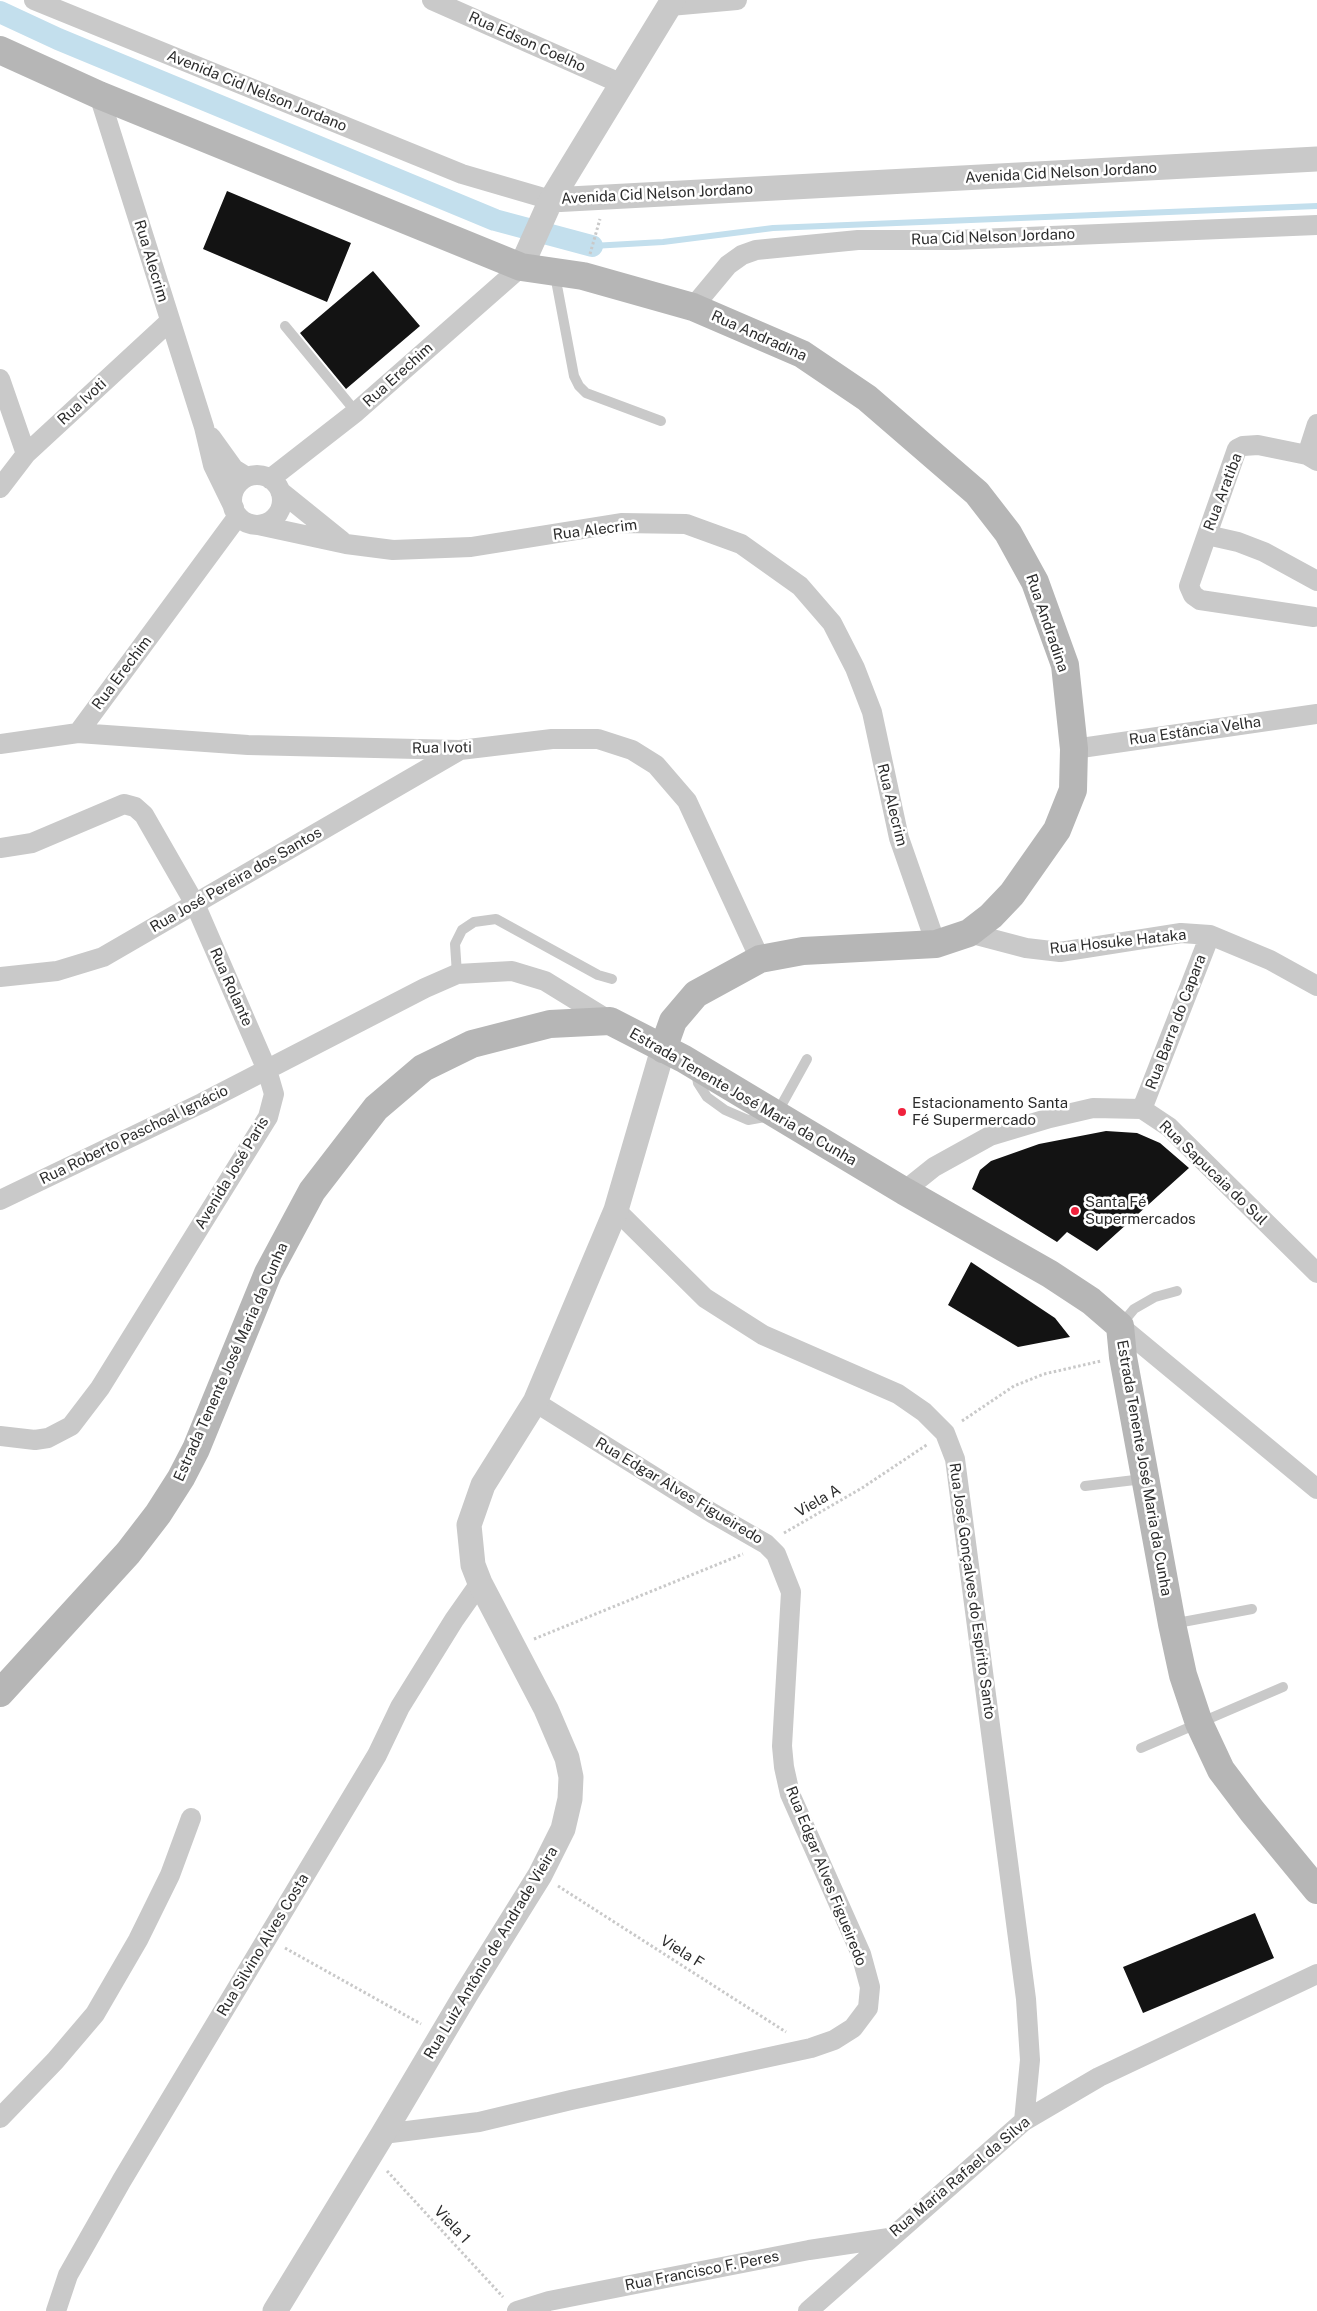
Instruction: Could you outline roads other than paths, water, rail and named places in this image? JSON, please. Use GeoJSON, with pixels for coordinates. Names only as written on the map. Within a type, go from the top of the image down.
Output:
{"type":"FeatureCollection","features":[{"type":"Feature","properties":{"kind":"main road"},"geometry":{"type":"LineString","coordinates":[[0,50],[99,94],[526,256]]}},
{"type":"Feature","properties":{"kind":"main road","name":"Rua Andradina"},"geometry":{"type":"LineString","coordinates":[[526,256],[554,271],[583,276],[694,307],[802,354],[824,367],[867,398],[977,494],[1008,533],[1035,582],[1065,665],[1074,749],[1073,790],[1057,830],[1012,894],[991,916],[969,933],[936,944],[803,951],[760,959],[696,994],[673,1021],[663,1049]]}},
{"type":"Feature","properties":{"kind":"main road","name":"Estrada Tenente José Maria da Cunha"},"geometry":{"type":"LineString","coordinates":[[0,1693],[128,1553],[158,1514],[181,1478],[206,1424],[268,1273],[312,1191],[376,1108],[423,1068],[472,1044],[550,1024],[610,1021],[694,1066],[904,1191],[1050,1274],[1091,1301],[1120,1326],[1123,1357],[1182,1675],[1199,1723],[1221,1770],[1252,1812],[1317,1890]]}},
{"type":"Feature","properties":{"kind":"street","name":"Avenida Cid Nelson Jordano"},"geometry":{"type":"LineString","coordinates":[[34,0],[547,208],[1317,159]]}},
{"type":"Feature","properties":{"kind":"street","name":"Rua Edson Coelho"},"geometry":{"type":"LineString","coordinates":[[432,0],[622,84]]}},
{"type":"Feature","properties":{"kind":"street"},"geometry":{"type":"LineString","coordinates":[[526,256],[547,208],[671,3],[737,0]]}},
{"type":"Feature","properties":{"kind":"street","name":"Rua Alecrim"},"geometry":{"type":"LineString","coordinates":[[99,94],[204,428],[213,465],[236,512]]}},
{"type":"Feature","properties":{"kind":"street","name":"Rua Cid Nelson Jordano"},"geometry":{"type":"LineString","coordinates":[[694,307],[728,265],[742,255],[756,250],[858,240],[954,240],[1317,225]]}},
{"type":"Feature","properties":{"kind":"street","name":"Rua Erechim"},"geometry":{"type":"LineString","coordinates":[[275,485],[526,256]]}},
{"type":"Feature","properties":{"kind":"street","name":"Rua Ivoti"},"geometry":{"type":"LineString","coordinates":[[0,488],[26,454],[170,321]]}},
{"type":"Feature","properties":{"kind":"street"},"geometry":{"type":"LineString","coordinates":[[0,379],[26,454]]}},
{"type":"Feature","properties":{"kind":"street","name":"Rua Aratiba"},"geometry":{"type":"LineString","coordinates":[[1314,617],[1200,600],[1193,595],[1190,586],[1237,449],[1243,446],[1258,445],[1312,458],[1317,424]]}},
{"type":"Feature","properties":{"kind":"street","name":"Rua Alecrim"},"geometry":{"type":"LineString","coordinates":[[204,428],[234,469],[247,477]]}},
{"type":"Feature","properties":{"kind":"street"},"geometry":{"type":"LineString","coordinates":[[275,485],[282,498],[278,514],[273,520],[258,525],[247,523],[236,512],[233,494],[236,488],[247,477],[255,475],[275,485],[346,544]]}},
{"type":"Feature","properties":{"kind":"street","name":"Rua Erechim"},"geometry":{"type":"LineString","coordinates":[[78,733],[236,512]]}},
{"type":"Feature","properties":{"kind":"street","name":"Rua Alecrim"},"geometry":{"type":"LineString","coordinates":[[258,525],[346,544],[393,550],[444,550],[471,547],[621,523],[686,524],[741,544],[800,586],[832,623],[856,668],[872,712],[899,838],[936,944]]}},
{"type":"Feature","properties":{"kind":"street"},"geometry":{"type":"LineString","coordinates":[[1207,535],[1238,542],[1264,552],[1317,581]]}},
{"type":"Feature","properties":{"kind":"street","name":"Rua Estância Velha"},"geometry":{"type":"LineString","coordinates":[[1074,749],[1317,714]]}},
{"type":"Feature","properties":{"kind":"street","name":"Rua Ivoti"},"geometry":{"type":"LineString","coordinates":[[0,744],[78,733],[248,745],[460,750],[552,738],[598,739],[632,750],[656,766],[687,802],[760,959]]}},
{"type":"Feature","properties":{"kind":"street","name":"Rua José Pereira dos Santos"},"geometry":{"type":"LineString","coordinates":[[0,977],[57,972],[103,957],[460,750]]}},
{"type":"Feature","properties":{"kind":"street","name":"Rua Rolante"},"geometry":{"type":"LineString","coordinates":[[0,848],[32,842],[124,804],[135,807],[144,815],[195,904],[267,1070]]}},
{"type":"Feature","properties":{"kind":"street","name":"Rua Hosuke Hataka"},"geometry":{"type":"LineString","coordinates":[[969,933],[1026,948],[1060,952],[1182,933],[1210,935],[1270,960],[1317,986]]}},
{"type":"Feature","properties":{"kind":"street","name":"Rua Barra do Capara"},"geometry":{"type":"LineString","coordinates":[[1142,1109],[1210,935]]}},
{"type":"Feature","properties":{"kind":"street"},"geometry":{"type":"LineString","coordinates":[[267,1070],[425,988],[457,974],[512,971],[545,981],[610,1021]]}},
{"type":"Feature","properties":{"kind":"street","name":"Rua Luiz Antônio de Andrade Vieira"},"geometry":{"type":"LineString","coordinates":[[275,2311],[540,1875],[564,1828],[570,1799],[571,1777],[567,1758],[546,1709],[512,1648],[480,1583],[473,1565],[469,1526],[483,1485],[535,1402],[616,1210],[663,1049]]}},
{"type":"Feature","properties":{"kind":"street","name":"Rua Roberto Paschoal Ignácio"},"geometry":{"type":"LineString","coordinates":[[0,1200],[267,1070]]}},
{"type":"Feature","properties":{"kind":"street","name":"Avenida José Paris"},"geometry":{"type":"LineString","coordinates":[[0,1436],[36,1440],[60,1433],[71,1426],[100,1388],[268,1117],[274,1094],[267,1070]]}},
{"type":"Feature","properties":{"kind":"street"},"geometry":{"type":"LineString","coordinates":[[904,1191],[934,1167],[990,1136],[1050,1118],[1093,1108],[1142,1109]]}},
{"type":"Feature","properties":{"kind":"street","name":"Rua Sapucaia do Sul"},"geometry":{"type":"LineString","coordinates":[[1142,1109],[1169,1127],[1317,1275]]}},
{"type":"Feature","properties":{"kind":"street","name":"Rua José Gonçalves do Espírito Santo"},"geometry":{"type":"LineString","coordinates":[[616,1210],[705,1298],[763,1335],[898,1394],[924,1412],[945,1432],[955,1459],[1026,1999],[1030,2060],[1024,2121]]}},
{"type":"Feature","properties":{"kind":"street"},"geometry":{"type":"LineString","coordinates":[[1120,1326],[1317,1489]]}},
{"type":"Feature","properties":{"kind":"street","name":"Rua Edgar Alves Figueiredo"},"geometry":{"type":"LineString","coordinates":[[377,2144],[811,2048],[834,2040],[853,2028],[868,2008],[870,1987],[861,1954],[790,1794],[784,1768],[782,1746],[791,1592],[776,1554],[766,1544],[712,1513],[535,1402]]}},
{"type":"Feature","properties":{"kind":"street","name":"Rua Silvino Alves Costa"},"geometry":{"type":"LineString","coordinates":[[56,2311],[68,2275],[122,2180],[377,1755],[400,1707],[454,1620],[480,1583]]}},
{"type":"Feature","properties":{"kind":"street"},"geometry":{"type":"LineString","coordinates":[[0,2118],[55,2061],[95,2014],[138,1940],[170,1875],[191,1818]]}},
{"type":"Feature","properties":{"kind":"street","name":"Rua Maria Rafael da Silva"},"geometry":{"type":"LineString","coordinates":[[808,2311],[1024,2121],[1099,2076],[1317,1974]]}},
{"type":"Feature","properties":{"kind":"street","name":"Rua Francisco F. Peres"},"geometry":{"type":"LineString","coordinates":[[513,2307],[809,2250],[889,2238]]}},
{"type":"Feature","properties":{"kind":"lane"},"geometry":{"type":"LineString","coordinates":[[554,271],[574,376],[579,386],[586,393],[661,421]]}},
{"type":"Feature","properties":{"kind":"lane"},"geometry":{"type":"LineString","coordinates":[[285,326],[356,412]]}},
{"type":"Feature","properties":{"kind":"lane"},"geometry":{"type":"LineString","coordinates":[[457,974],[455,944],[462,930],[474,922],[496,919],[598,974],[612,979]]}},
{"type":"Feature","properties":{"kind":"lane"},"geometry":{"type":"LineString","coordinates":[[776,1114],[807,1059]]}},
{"type":"Feature","properties":{"kind":"lane"},"geometry":{"type":"LineString","coordinates":[[1120,1326],[1134,1308],[1155,1297],[1177,1291]]}},
{"type":"Feature","properties":{"kind":"lane"},"geometry":{"type":"LineString","coordinates":[[1085,1486],[1146,1479]]}},
{"type":"Feature","properties":{"kind":"lane"},"geometry":{"type":"LineString","coordinates":[[1172,1624],[1252,1609]]}},
{"type":"Feature","properties":{"kind":"lane"},"geometry":{"type":"LineString","coordinates":[[1141,1748],[1283,1688]]}},
{"type":"Feature","properties":{"kind":"waterway"},"geometry":{"type":"LineString","coordinates":[[0,12],[58,39],[495,220],[592,246]]}},
{"type":"Feature","properties":{"kind":"waterway"},"geometry":{"type":"LineString","coordinates":[[592,246],[663,242],[773,228],[1317,206]]}},
{"type":"Feature","properties":{"kind":"place","name":"Estacionamento Santa Fé Supermercado"},"geometry":{"type":"Point","coordinates":[902,1112]}},
{"type":"Feature","properties":{"kind":"place","name":"Santa Fé Supermercados"},"geometry":{"type":"Point","coordinates":[1075,1211]}}]}
